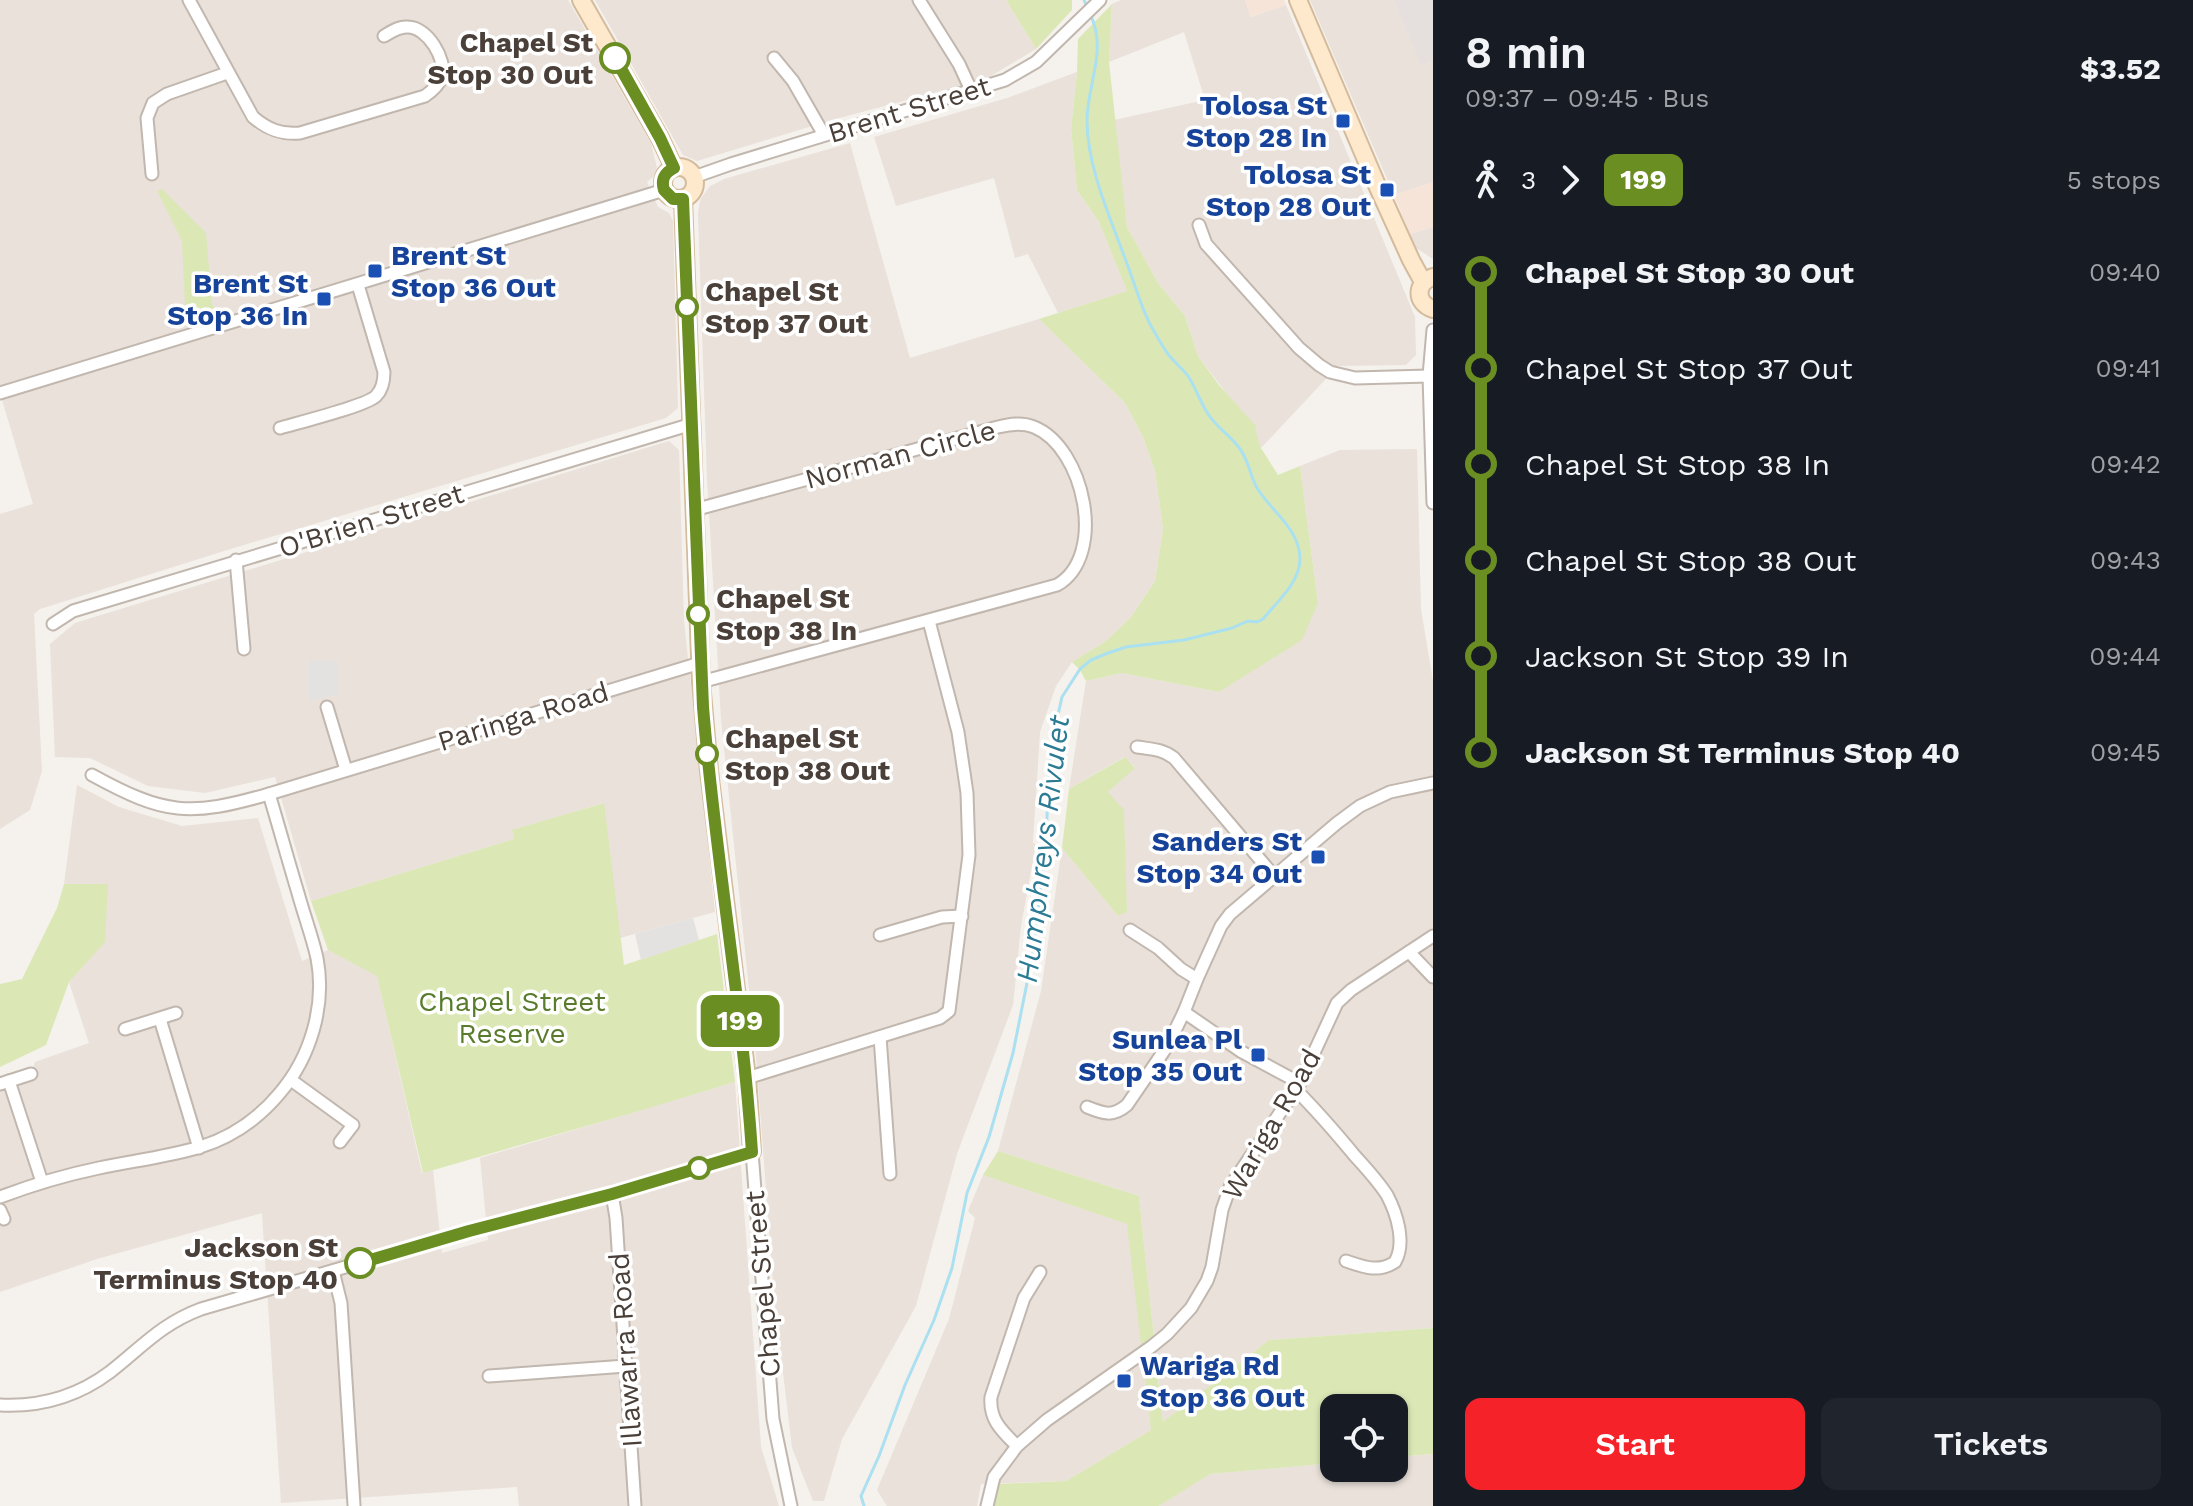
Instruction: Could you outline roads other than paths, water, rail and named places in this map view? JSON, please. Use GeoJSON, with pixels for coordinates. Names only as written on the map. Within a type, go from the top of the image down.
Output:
{"type":"FeatureCollection","features":[{"type":"Feature","properties":{"kind":"street"},"geometry":{"type":"LineString","coordinates":[[189,0],[253,117],[279,132],[300,133],[425,96],[438,85],[442,77],[442,62],[418,29],[407,27],[384,36]]}},
{"type":"Feature","properties":{"kind":"street"},"geometry":{"type":"LineString","coordinates":[[581,0],[674,168]]}},
{"type":"Feature","properties":{"kind":"street"},"geometry":{"type":"LineString","coordinates":[[919,0],[959,64],[971,90]]}},
{"type":"Feature","properties":{"kind":"street","name":"Brent Street"},"geometry":{"type":"LineString","coordinates":[[694,177],[1005,80],[1036,62],[1100,0]]}},
{"type":"Feature","properties":{"kind":"street"},"geometry":{"type":"LineString","coordinates":[[1298,0],[1405,247],[1428,280],[1419,290],[1420,300],[1433,309]]}},
{"type":"Feature","properties":{"kind":"street"},"geometry":{"type":"LineString","coordinates":[[774,58],[793,81],[824,135]]}},
{"type":"Feature","properties":{"kind":"street"},"geometry":{"type":"LineString","coordinates":[[152,174],[147,118],[153,103],[167,94],[227,73]]}},
{"type":"Feature","properties":{"kind":"street"},"geometry":{"type":"LineString","coordinates":[[674,168],[683,168],[694,177],[694,188],[683,199],[673,199],[664,190],[665,174],[674,168]]}},
{"type":"Feature","properties":{"kind":"street"},"geometry":{"type":"LineString","coordinates":[[0,393],[664,190]]}},
{"type":"Feature","properties":{"kind":"street","name":"Chapel Street"},"geometry":{"type":"LineString","coordinates":[[683,199],[701,682],[747,1078],[772,1409],[791,1506]]}},
{"type":"Feature","properties":{"kind":"street"},"geometry":{"type":"LineString","coordinates":[[1199,225],[1206,244],[1299,348],[1319,365],[1330,372],[1355,378],[1429,376]]}},
{"type":"Feature","properties":{"kind":"street"},"geometry":{"type":"LineString","coordinates":[[280,428],[369,401],[379,393],[384,372],[358,285]]}},
{"type":"Feature","properties":{"kind":"street"},"geometry":{"type":"LineString","coordinates":[[1433,330],[1429,376],[1433,503]]}},
{"type":"Feature","properties":{"kind":"street","name":"O'Brien Street"},"geometry":{"type":"LineString","coordinates":[[53,624],[73,611],[692,424]]}},
{"type":"Feature","properties":{"kind":"street","name":"Norman Circle"},"geometry":{"type":"LineString","coordinates":[[694,510],[1010,424],[1022,424],[1044,432],[1070,465],[1082,496],[1085,532],[1078,566],[1065,580],[1047,589],[701,682]]}},
{"type":"Feature","properties":{"kind":"street"},"geometry":{"type":"LineString","coordinates":[[236,560],[244,649]]}},
{"type":"Feature","properties":{"kind":"street"},"geometry":{"type":"LineString","coordinates":[[747,1078],[940,1018],[949,1011],[969,855],[965,778],[958,732],[929,621]]}},
{"type":"Feature","properties":{"kind":"street","name":"Paringa Road"},"geometry":{"type":"LineString","coordinates":[[92,775],[138,799],[180,810],[215,808],[700,663]]}},
{"type":"Feature","properties":{"kind":"street"},"geometry":{"type":"LineString","coordinates":[[327,707],[346,770]]}},
{"type":"Feature","properties":{"kind":"street"},"geometry":{"type":"LineString","coordinates":[[1137,747],[1157,749],[1174,758],[1274,876]]}},
{"type":"Feature","properties":{"kind":"street"},"geometry":{"type":"LineString","coordinates":[[1087,1107],[1112,1114],[1127,1105],[1159,1061],[1221,926],[1230,914],[1360,806],[1390,792],[1433,783]]}},
{"type":"Feature","properties":{"kind":"street"},"geometry":{"type":"LineString","coordinates":[[0,1197],[42,1182],[199,1148],[223,1139],[262,1112],[291,1080],[313,1030],[318,1010],[319,973],[313,942],[269,794]]}},
{"type":"Feature","properties":{"kind":"street"},"geometry":{"type":"LineString","coordinates":[[880,935],[942,917],[962,916]]}},
{"type":"Feature","properties":{"kind":"street"},"geometry":{"type":"LineString","coordinates":[[1130,930],[1197,979]]}},
{"type":"Feature","properties":{"kind":"street","name":"Wariga Road"},"geometry":{"type":"LineString","coordinates":[[987,1506],[994,1477],[1017,1446],[1047,1420],[1151,1347],[1191,1308],[1212,1267],[1222,1210],[1230,1187],[1298,1086],[1330,1015],[1343,996],[1433,936]]}},
{"type":"Feature","properties":{"kind":"street"},"geometry":{"type":"LineString","coordinates":[[1409,952],[1433,977]]}},
{"type":"Feature","properties":{"kind":"street"},"geometry":{"type":"LineString","coordinates":[[1184,1012],[1298,1086],[1377,1181],[1397,1222],[1400,1247],[1395,1262],[1383,1269],[1376,1269],[1346,1261]]}},
{"type":"Feature","properties":{"kind":"street"},"geometry":{"type":"LineString","coordinates":[[125,1029],[176,1013]]}},
{"type":"Feature","properties":{"kind":"street"},"geometry":{"type":"LineString","coordinates":[[160,1019],[199,1148]]}},
{"type":"Feature","properties":{"kind":"street"},"geometry":{"type":"LineString","coordinates":[[880,1037],[890,1174]]}},
{"type":"Feature","properties":{"kind":"street"},"geometry":{"type":"LineString","coordinates":[[31,1074],[4,1082],[42,1182]]}},
{"type":"Feature","properties":{"kind":"street"},"geometry":{"type":"LineString","coordinates":[[291,1080],[356,1121],[340,1142]]}},
{"type":"Feature","properties":{"kind":"street"},"geometry":{"type":"LineString","coordinates":[[0,1405],[52,1401],[74,1393],[99,1379],[153,1334],[201,1309],[752,1152]]}},
{"type":"Feature","properties":{"kind":"street","name":"Illawarra Road"},"geometry":{"type":"LineString","coordinates":[[612,1194],[635,1506]]}},
{"type":"Feature","properties":{"kind":"street"},"geometry":{"type":"LineString","coordinates":[[333,1271],[341,1303],[354,1505]]}},
{"type":"Feature","properties":{"kind":"street"},"geometry":{"type":"LineString","coordinates":[[1017,1446],[995,1422],[990,1406],[991,1397],[1024,1298],[1040,1272]]}},
{"type":"Feature","properties":{"kind":"street"},"geometry":{"type":"LineString","coordinates":[[489,1376],[626,1366]]}},
{"type":"Feature","properties":{"kind":"waterway","name":"Humphreys Rivulet"},"geometry":{"type":"LineString","coordinates":[[1084,0],[1087,7]]}},
{"type":"Feature","properties":{"kind":"waterway","name":"Humphreys Rivulet"},"geometry":{"type":"LineString","coordinates":[[864,1506],[861,1496],[934,1320],[952,1268],[967,1193],[989,1137],[1013,1053],[1032,958],[1045,852],[1051,746],[1062,697],[1080,669],[1108,653],[1126,647],[1184,640],[1263,619],[1287,591],[1299,567],[1299,548],[1290,529],[1257,488],[1240,449],[1205,409],[1188,376],[1166,351],[1142,307],[1091,159],[1087,121],[1097,41],[1090,14]]}},
{"type":"Feature","properties":{"kind":"place","name":"Chapel St Stop 30 Out"},"geometry":{"type":"Point","coordinates":[615,58]}},
{"type":"Feature","properties":{"kind":"place","name":"Tolosa St Stop 28 In"},"geometry":{"type":"Point","coordinates":[1343,121]}},
{"type":"Feature","properties":{"kind":"place","name":"Tolosa St Stop 28 Out"},"geometry":{"type":"Point","coordinates":[1387,190]}},
{"type":"Feature","properties":{"kind":"place","name":"Brent St Stop 36 Out"},"geometry":{"type":"Point","coordinates":[375,271]}},
{"type":"Feature","properties":{"kind":"place","name":"Brent St Stop 36 In"},"geometry":{"type":"Point","coordinates":[324,299]}},
{"type":"Feature","properties":{"kind":"place","name":"Chapel St Stop 37 Out"},"geometry":{"type":"Point","coordinates":[687,307]}},
{"type":"Feature","properties":{"kind":"place","name":"Chapel St Stop 38 In"},"geometry":{"type":"Point","coordinates":[698,614]}},
{"type":"Feature","properties":{"kind":"place","name":"Chapel St Stop 38 Out"},"geometry":{"type":"Point","coordinates":[707,754]}},
{"type":"Feature","properties":{"kind":"place","name":"Sanders St Stop 34 Out"},"geometry":{"type":"Point","coordinates":[1318,857]}},
{"type":"Feature","properties":{"kind":"place","name":"Sunlea Pl Stop 35 Out"},"geometry":{"type":"Point","coordinates":[1258,1055]}},
{"type":"Feature","properties":{"kind":"place","name":"Jackson St Terminus Stop 40"},"geometry":{"type":"Point","coordinates":[360,1263]}},
{"type":"Feature","properties":{"kind":"place","name":"Wariga Rd Stop 36 Out"},"geometry":{"type":"Point","coordinates":[1124,1381]}},
{"type":"Feature","properties":{"kind":"park label","name":"Chapel Street Reserve"},"geometry":{"type":"Point","coordinates":[512,1017]}}]}
